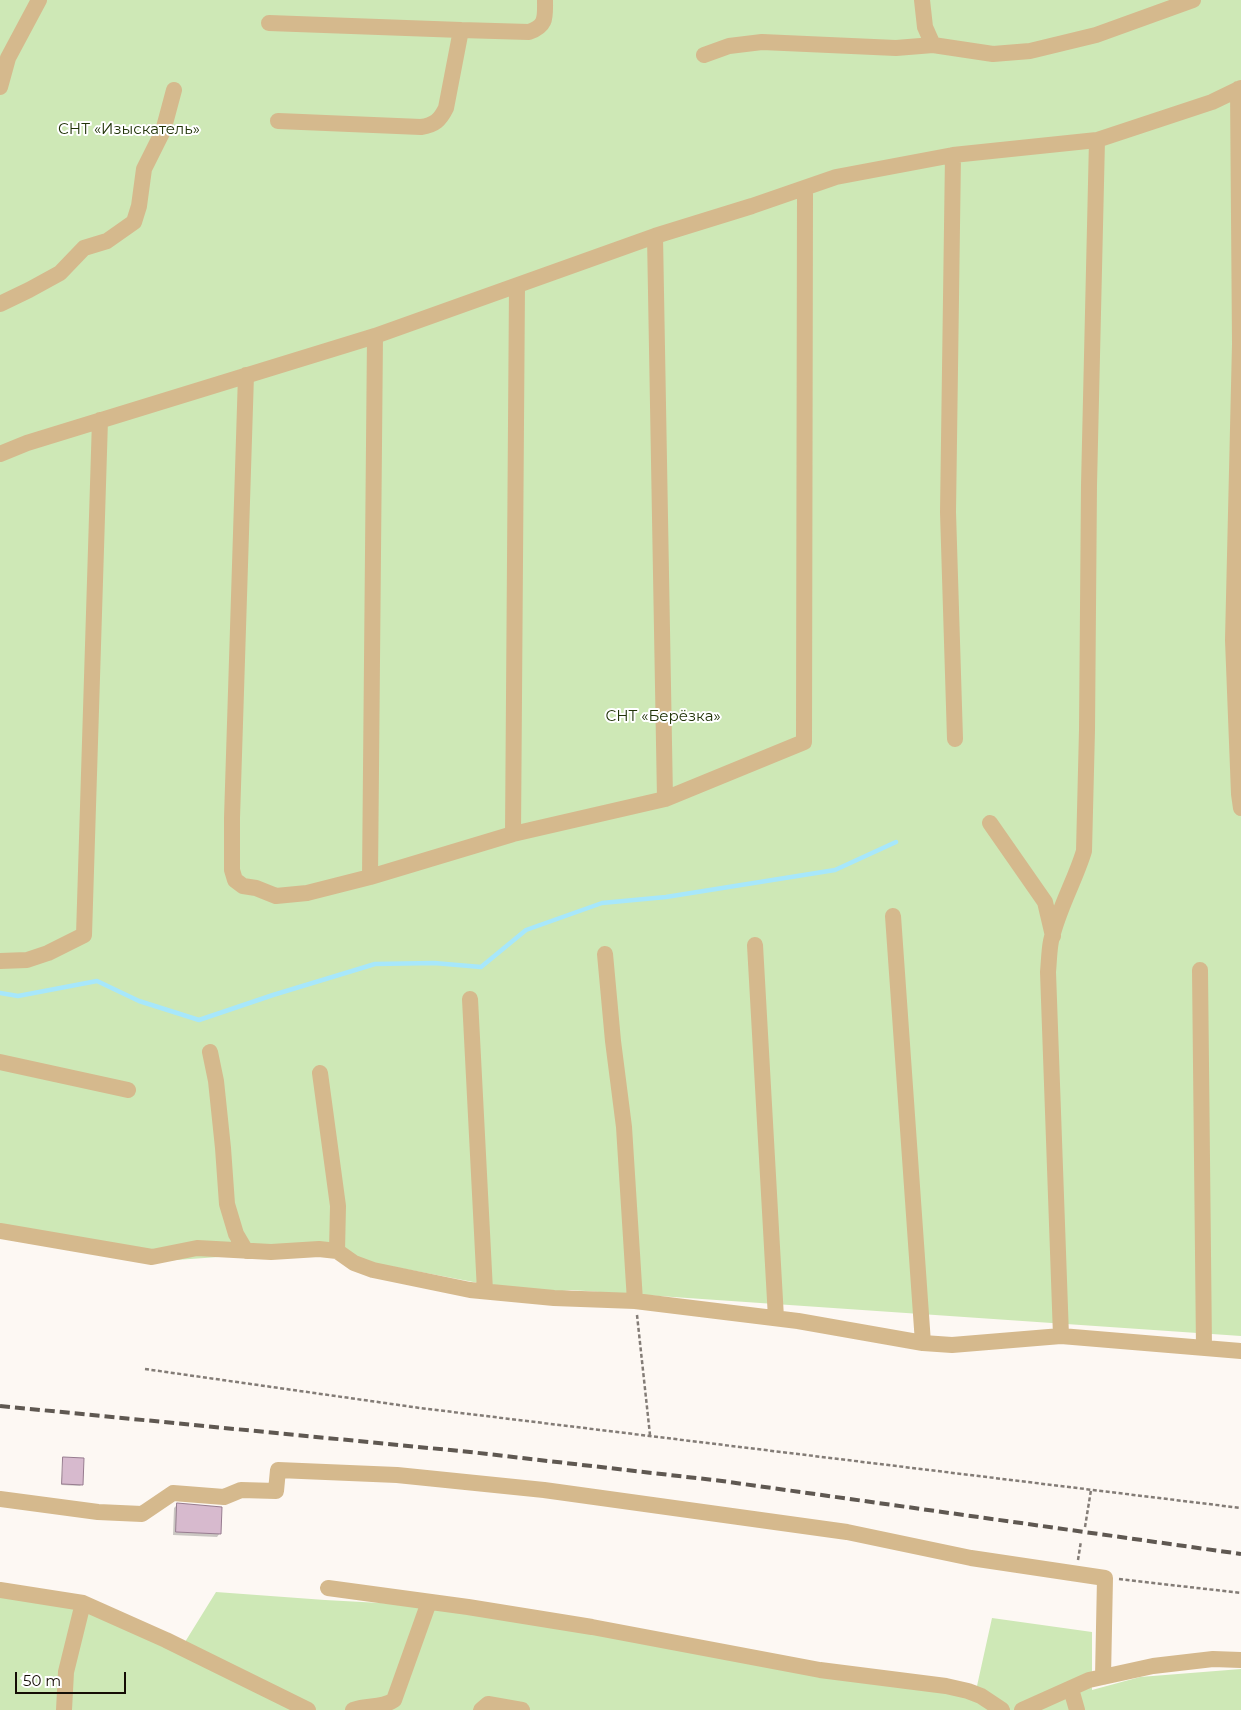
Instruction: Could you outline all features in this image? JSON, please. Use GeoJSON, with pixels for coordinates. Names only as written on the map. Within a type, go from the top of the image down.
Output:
{"type":"FeatureCollection","features":[{"type":"Feature","properties":{"kind":"street"},"geometry":{"type":"LineString","coordinates":[[0,87],[8,58],[39,0]]}},
{"type":"Feature","properties":{"kind":"street"},"geometry":{"type":"LineString","coordinates":[[269,23],[529,32],[537,29],[542,24],[545,17],[544,0]]}},
{"type":"Feature","properties":{"kind":"street"},"geometry":{"type":"LineString","coordinates":[[922,0],[925,27],[933,45]]}},
{"type":"Feature","properties":{"kind":"street"},"geometry":{"type":"LineString","coordinates":[[704,56],[729,46],[762,42],[896,48],[933,45],[993,54],[1030,51],[1096,35],[1192,0]]}},
{"type":"Feature","properties":{"kind":"street"},"geometry":{"type":"LineString","coordinates":[[278,122],[433,126],[440,119],[446,108],[461,30]]}},
{"type":"Feature","properties":{"kind":"street"},"geometry":{"type":"LineString","coordinates":[[0,454],[100,420],[375,336],[655,236],[805,188],[836,176],[953,155],[1097,140],[1212,102],[1239,89],[1240,344],[1233,640],[1241,808]]}},
{"type":"Feature","properties":{"kind":"street"},"geometry":{"type":"LineString","coordinates":[[0,304],[60,273],[84,248],[108,241],[134,222],[139,206],[144,169],[163,130],[174,90]]}},
{"type":"Feature","properties":{"kind":"street"},"geometry":{"type":"LineString","coordinates":[[1061,1336],[1048,972],[1053,936],[1066,895],[1084,851],[1089,485],[1097,140]]}},
{"type":"Feature","properties":{"kind":"street"},"geometry":{"type":"LineString","coordinates":[[953,155],[948,512],[955,738]]}},
{"type":"Feature","properties":{"kind":"street"},"geometry":{"type":"LineString","coordinates":[[246,375],[232,818],[232,870],[235,880],[244,886],[256,888],[276,896],[307,893],[370,877],[513,834],[665,799],[804,742],[805,188]]}},
{"type":"Feature","properties":{"kind":"street"},"geometry":{"type":"LineString","coordinates":[[655,236],[665,799]]}},
{"type":"Feature","properties":{"kind":"street"},"geometry":{"type":"LineString","coordinates":[[513,834],[516,286]]}},
{"type":"Feature","properties":{"kind":"street"},"geometry":{"type":"LineString","coordinates":[[370,877],[375,336]]}},
{"type":"Feature","properties":{"kind":"street"},"geometry":{"type":"LineString","coordinates":[[0,961],[27,960],[48,953],[84,935],[100,420]]}},
{"type":"Feature","properties":{"kind":"street"},"geometry":{"type":"LineString","coordinates":[[990,823],[1045,902],[1053,936]]}},
{"type":"Feature","properties":{"kind":"street"},"geometry":{"type":"LineString","coordinates":[[893,916],[923,1343]]}},
{"type":"Feature","properties":{"kind":"street"},"geometry":{"type":"LineString","coordinates":[[755,945],[776,1318]]}},
{"type":"Feature","properties":{"kind":"street"},"geometry":{"type":"LineString","coordinates":[[605,954],[613,1041],[624,1127],[635,1301]]}},
{"type":"Feature","properties":{"kind":"street"},"geometry":{"type":"LineString","coordinates":[[1200,970],[1204,1348]]}},
{"type":"Feature","properties":{"kind":"street"},"geometry":{"type":"LineString","coordinates":[[470,999],[484,1291]]}},
{"type":"Feature","properties":{"kind":"street"},"geometry":{"type":"LineString","coordinates":[[210,1052],[216,1081],[226,1204],[236,1234],[246,1251]]}},
{"type":"Feature","properties":{"kind":"street"},"geometry":{"type":"LineString","coordinates":[[0,1062],[128,1090]]}},
{"type":"Feature","properties":{"kind":"street"},"geometry":{"type":"LineString","coordinates":[[320,1073],[338,1206],[336,1251]]}},
{"type":"Feature","properties":{"kind":"street"},"geometry":{"type":"LineString","coordinates":[[0,1231],[152,1257],[197,1248],[271,1252],[319,1249],[336,1251],[354,1263],[373,1270],[484,1291],[554,1298],[635,1301],[798,1321],[923,1343],[952,1345],[1061,1336],[1241,1351]]}},
{"type":"Feature","properties":{"kind":"street"},"geometry":{"type":"LineString","coordinates":[[0,1499],[98,1512],[142,1514],[173,1493],[224,1497],[241,1490],[276,1491],[278,1470],[397,1475],[544,1490],[847,1532],[971,1558],[1105,1578],[1104,1677]]}},
{"type":"Feature","properties":{"kind":"street"},"geometry":{"type":"LineString","coordinates":[[328,1588],[592,1627],[820,1670],[946,1686],[981,1696],[1002,1710]]}},
{"type":"Feature","properties":{"kind":"street"},"geometry":{"type":"LineString","coordinates":[[0,1590],[83,1604],[166,1640],[308,1710]]}},
{"type":"Feature","properties":{"kind":"street"},"geometry":{"type":"LineString","coordinates":[[353,1710],[362,1707],[385,1708],[394,1700],[429,1602]]}},
{"type":"Feature","properties":{"kind":"street"},"geometry":{"type":"LineString","coordinates":[[64,1710],[66,1672],[83,1604]]}},
{"type":"Feature","properties":{"kind":"street"},"geometry":{"type":"LineString","coordinates":[[1022,1710],[1089,1680],[1153,1666],[1213,1659],[1241,1660]]}},
{"type":"Feature","properties":{"kind":"street"},"geometry":{"type":"LineString","coordinates":[[1071,1689],[1077,1710]]}},
{"type":"Feature","properties":{"kind":"street"},"geometry":{"type":"LineString","coordinates":[[481,1710],[488,1704],[522,1710]]}},
{"type":"Feature","properties":{"kind":"path"},"geometry":{"type":"LineString","coordinates":[[635,1301],[650,1435]]}},
{"type":"Feature","properties":{"kind":"path"},"geometry":{"type":"LineString","coordinates":[[145,1369],[420,1408],[1241,1508]]}},
{"type":"Feature","properties":{"kind":"path"},"geometry":{"type":"LineString","coordinates":[[1085,1527],[1091,1490]]}},
{"type":"Feature","properties":{"kind":"path"},"geometry":{"type":"LineString","coordinates":[[1105,1578],[1241,1592]]}},
{"type":"Feature","properties":{"kind":"green space","name":"СНТ «Берёзка»"},"geometry":{"type":"Polygon","coordinates":[[[0,0],[1241,0],[1241,1336],[571,1290],[536,1294],[358,1260],[346,1248],[162,1261],[0,1232],[0,0]]]}},
{"type":"Feature","properties":{"kind":"green space"},"geometry":{"type":"Polygon","coordinates":[[[0,1585],[185,1642],[216,1592],[473,1608],[794,1660],[977,1686],[992,1618],[1092,1632],[1092,1690],[1140,1677],[1241,1669],[1241,1710],[0,1710],[0,1585]]]}},
{"type":"Feature","properties":{"kind":"building"},"geometry":{"type":"Polygon","coordinates":[[[63,1457],[84,1458],[83,1485],[62,1484],[63,1457]]]}},
{"type":"Feature","properties":{"kind":"building"},"geometry":{"type":"Polygon","coordinates":[[[177,1503],[222,1507],[221,1534],[176,1532],[177,1503]]]}},
{"type":"Feature","properties":{"kind":"waterway"},"geometry":{"type":"LineString","coordinates":[[0,993],[18,996],[97,981],[139,1001],[199,1020],[375,964],[434,963],[481,967],[526,930],[602,903],[666,897],[835,870],[896,842]]}},
{"type":"Feature","properties":{"kind":"railway"},"geometry":{"type":"LineString","coordinates":[[0,1406],[470,1452],[722,1481],[1241,1554]]}},
{"type":"Feature","properties":{"kind":"park label","name":"СНТ «Изыскатель»"},"geometry":{"type":"Point","coordinates":[129,130]}}]}
